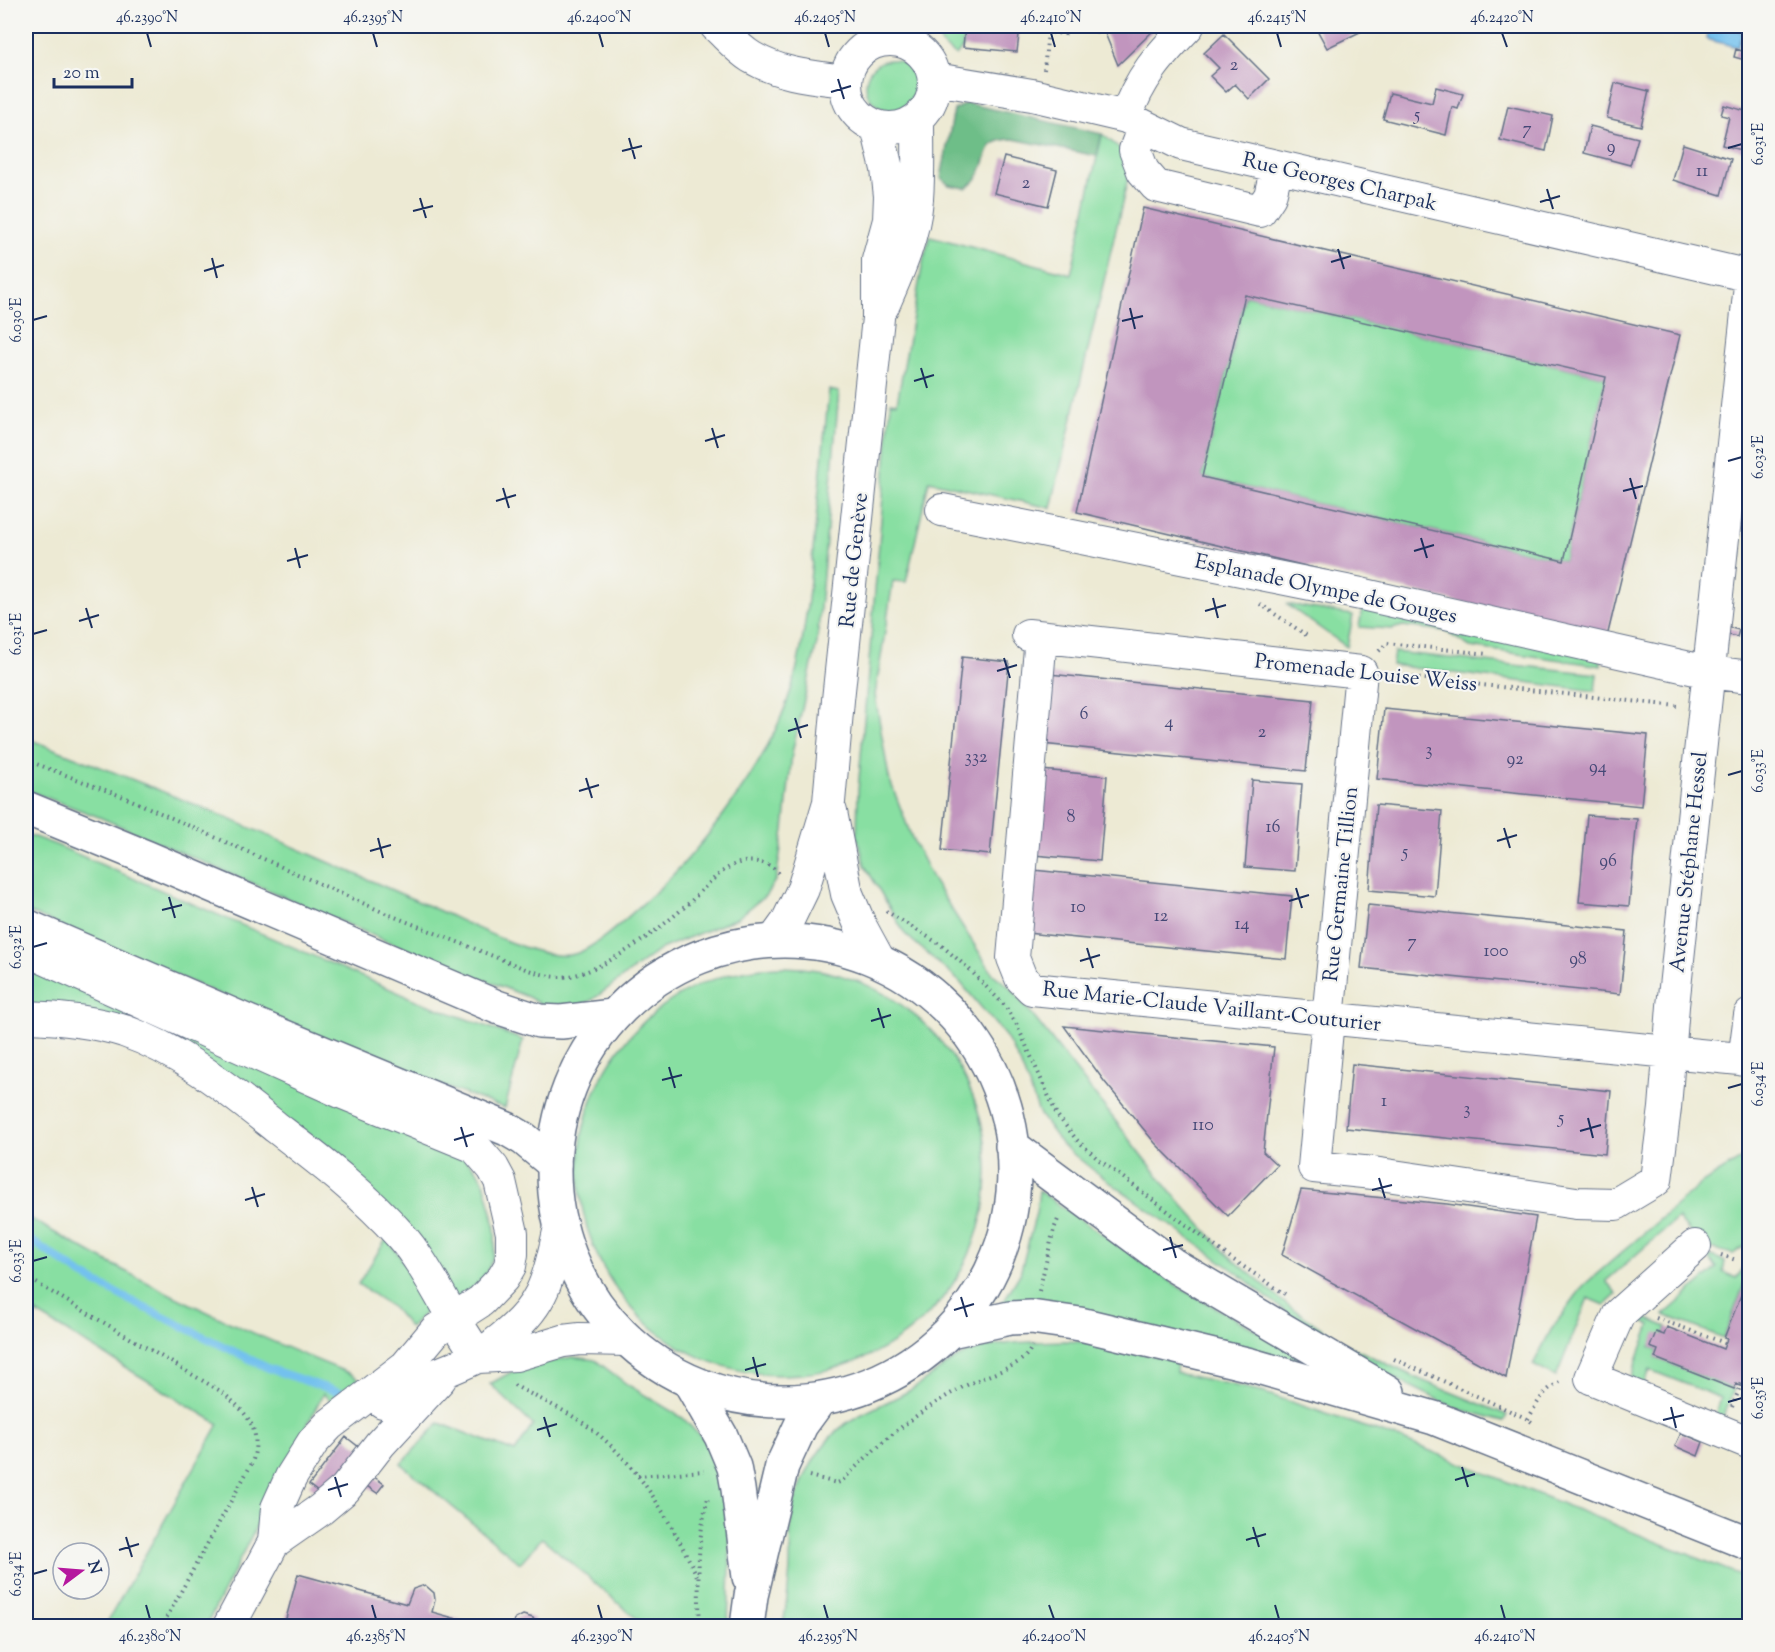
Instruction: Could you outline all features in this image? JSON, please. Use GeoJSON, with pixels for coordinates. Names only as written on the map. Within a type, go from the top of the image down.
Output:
{"type":"FeatureCollection","features":[{"type":"Feature","properties":{"kind":"main road"},"geometry":{"type":"LineString","coordinates":[[26,808],[497,1007],[539,1021],[561,1022],[613,1016]]}},
{"type":"Feature","properties":{"kind":"main road"},"geometry":{"type":"LineString","coordinates":[[26,926],[246,1021],[507,1129],[524,1139],[554,1164]]}},
{"type":"Feature","properties":{"kind":"main road"},"geometry":{"type":"LineString","coordinates":[[774,940],[802,941],[857,952],[880,962],[930,994],[946,1009],[979,1050],[999,1091],[1007,1116],[1014,1174],[1012,1199],[1002,1249],[993,1270],[981,1292],[950,1330],[928,1350],[889,1376],[869,1386],[820,1399],[794,1402],[736,1397],[691,1384],[649,1359],[628,1340],[594,1300],[582,1280],[561,1223],[556,1201],[554,1164],[557,1133],[572,1081],[597,1035],[613,1016],[647,986],[683,965],[714,952],[774,940]]}},
{"type":"Feature","properties":{"kind":"main road"},"geometry":{"type":"LineString","coordinates":[[1012,1146],[1173,1265],[1324,1356],[1434,1418]]}},
{"type":"Feature","properties":{"kind":"main road"},"geometry":{"type":"LineString","coordinates":[[950,1330],[1010,1318],[1035,1317],[1080,1324],[1251,1365],[1434,1418],[1749,1544]]}},
{"type":"Feature","properties":{"kind":"main road"},"geometry":{"type":"LineString","coordinates":[[691,1384],[721,1436],[728,1469],[738,1489],[749,1611]]}},
{"type":"Feature","properties":{"kind":"main road"},"geometry":{"type":"LineString","coordinates":[[749,1611],[782,1466],[801,1425],[820,1399]]}},
{"type":"Feature","properties":{"kind":"street"},"geometry":{"type":"LineString","coordinates":[[716,26],[750,56],[773,68],[797,75],[846,81]]}},
{"type":"Feature","properties":{"kind":"street"},"geometry":{"type":"LineString","coordinates":[[1188,26],[1156,59],[1140,82],[1135,122],[1135,150],[1143,171],[1156,186],[1260,211],[1270,196],[1277,167]]}},
{"type":"Feature","properties":{"kind":"street"},"geometry":{"type":"LineString","coordinates":[[903,33],[924,55],[933,70],[935,79],[932,101],[918,119],[898,128],[877,127],[868,123],[854,109],[849,100],[846,81],[853,60],[869,45],[903,33]]}},
{"type":"Feature","properties":{"kind":"street","name":"Rue Georges Charpak"},"geometry":{"type":"LineString","coordinates":[[935,79],[1032,95],[1135,122],[1180,144],[1749,276]]}},
{"type":"Feature","properties":{"kind":"street","name":"Rue de Genève"},"geometry":{"type":"LineString","coordinates":[[878,318],[900,266],[913,222],[917,199],[918,119]]}},
{"type":"Feature","properties":{"kind":"street","name":"Rue de Genève"},"geometry":{"type":"LineString","coordinates":[[774,940],[787,922],[803,889],[829,802],[878,318],[878,260],[889,220],[890,196],[887,170],[877,127]]}},
{"type":"Feature","properties":{"kind":"street","name":"Avenue Stéphane Hessel"},"geometry":{"type":"LineString","coordinates":[[1314,1167],[1373,1173],[1576,1203],[1616,1204],[1656,1179],[1749,285]]}},
{"type":"Feature","properties":{"kind":"street","name":"Esplanade Olympe de Gouges"},"geometry":{"type":"LineString","coordinates":[[942,510],[1361,594],[1708,672]]}},
{"type":"Feature","properties":{"kind":"street","name":"Promenade Louise Weiss"},"geometry":{"type":"LineString","coordinates":[[1035,636],[1361,672]]}},
{"type":"Feature","properties":{"kind":"street","name":"Rue Marie-Claude Vaillant-Couturier"},"geometry":{"type":"LineString","coordinates":[[1035,636],[1013,958],[1021,978],[1032,989],[1747,1060]]}},
{"type":"Feature","properties":{"kind":"street","name":"Rue Germaine Tillion"},"geometry":{"type":"LineString","coordinates":[[1314,1167],[1361,672]]}},
{"type":"Feature","properties":{"kind":"street"},"geometry":{"type":"LineString","coordinates":[[1708,672],[1749,677]]}},
{"type":"Feature","properties":{"kind":"street","name":"Rue de Genève"},"geometry":{"type":"LineString","coordinates":[[829,802],[847,894],[861,927],[880,962]]}},
{"type":"Feature","properties":{"kind":"street"},"geometry":{"type":"LineString","coordinates":[[26,950],[343,1093],[475,1147],[493,1168],[500,1181],[512,1233],[510,1266],[494,1289],[482,1300],[436,1330],[406,1366],[329,1425],[313,1442],[291,1478],[278,1508],[274,1542]]}},
{"type":"Feature","properties":{"kind":"street"},"geometry":{"type":"LineString","coordinates":[[1747,1060],[1749,1015]]}},
{"type":"Feature","properties":{"kind":"street"},"geometry":{"type":"LineString","coordinates":[[26,1017],[60,1018],[123,1031],[181,1057],[204,1072],[323,1163],[372,1206],[411,1250],[478,1357]]}},
{"type":"Feature","properties":{"kind":"street"},"geometry":{"type":"LineString","coordinates":[[229,1626],[274,1542],[283,1510],[323,1452],[346,1430],[398,1392],[478,1357],[514,1329],[539,1299],[550,1268],[561,1223]]}},
{"type":"Feature","properties":{"kind":"street"},"geometry":{"type":"LineString","coordinates":[[1695,1246],[1620,1314],[1591,1378],[1749,1443]]}},
{"type":"Feature","properties":{"kind":"street"},"geometry":{"type":"LineString","coordinates":[[478,1357],[516,1355],[563,1341],[580,1339],[628,1340]]}},
{"type":"Feature","properties":{"kind":"path"},"geometry":{"type":"LineString","coordinates":[[1036,26],[1101,32],[1102,26]]}},
{"type":"Feature","properties":{"kind":"path"},"geometry":{"type":"LineString","coordinates":[[1044,76],[1048,32],[1065,34],[1066,28]]}},
{"type":"Feature","properties":{"kind":"path"},"geometry":{"type":"LineString","coordinates":[[1255,600],[1312,639]]}},
{"type":"Feature","properties":{"kind":"path","name":"Promenade Louise Weiss"},"geometry":{"type":"LineString","coordinates":[[1361,672],[1705,709]]}},
{"type":"Feature","properties":{"kind":"path"},"geometry":{"type":"LineString","coordinates":[[26,760],[129,799],[385,913],[551,977],[571,976],[595,967],[627,950],[667,923],[724,871],[736,863],[764,863],[774,868],[781,878]]}},
{"type":"Feature","properties":{"kind":"path"},"geometry":{"type":"LineString","coordinates":[[881,906],[889,914],[941,945],[969,969],[1005,1006],[1017,1025],[1057,1115],[1077,1140],[1098,1159],[1232,1259],[1294,1300]]}},
{"type":"Feature","properties":{"kind":"path"},"geometry":{"type":"LineString","coordinates":[[782,1466],[826,1481],[837,1483],[842,1481],[873,1450],[937,1402],[971,1383],[1018,1363],[1027,1356],[1032,1347],[1042,1275],[1054,1229],[1061,1213],[1098,1159]]}},
{"type":"Feature","properties":{"kind":"path"},"geometry":{"type":"LineString","coordinates":[[26,1277],[222,1392],[242,1409],[256,1435],[257,1443],[252,1463],[162,1626]]}},
{"type":"Feature","properties":{"kind":"path"},"geometry":{"type":"LineString","coordinates":[[1627,1308],[1725,1343]]}},
{"type":"Feature","properties":{"kind":"path"},"geometry":{"type":"LineString","coordinates":[[1389,1356],[1528,1419],[1536,1426]]}},
{"type":"Feature","properties":{"kind":"path"},"geometry":{"type":"LineString","coordinates":[[478,1357],[494,1374],[555,1406],[587,1426],[610,1445],[659,1504],[697,1576]]}},
{"type":"Feature","properties":{"kind":"path"},"geometry":{"type":"LineString","coordinates":[[1528,1419],[1542,1394],[1551,1385],[1564,1380],[1591,1378]]}},
{"type":"Feature","properties":{"kind":"path"},"geometry":{"type":"LineString","coordinates":[[638,1476],[728,1469]]}},
{"type":"Feature","properties":{"kind":"path"},"geometry":{"type":"LineString","coordinates":[[700,1626],[697,1576],[699,1543],[712,1480],[728,1469]]}},
{"type":"Feature","properties":{"kind":"green space"},"geometry":{"type":"Polygon","coordinates":[[[934,26],[965,26],[963,47],[956,56],[942,45],[934,26]]]}},
{"type":"Feature","properties":{"kind":"green space"},"geometry":{"type":"Polygon","coordinates":[[[891,60],[900,62],[911,71],[916,85],[914,94],[905,105],[891,110],[882,108],[871,99],[866,85],[868,76],[877,65],[891,60]]]}},
{"type":"Feature","properties":{"kind":"green space"},"geometry":{"type":"Polygon","coordinates":[[[966,103],[1102,134],[1097,156],[1013,139],[1003,140],[991,146],[976,179],[966,188],[949,185],[941,178],[954,110],[966,103]]]}},
{"type":"Feature","properties":{"kind":"green space"},"geometry":{"type":"Polygon","coordinates":[[[1102,134],[1123,151],[1130,169],[1051,508],[929,481],[906,582],[893,581],[875,695],[889,778],[912,838],[934,882],[993,974],[1011,988],[1172,1193],[1226,1253],[1282,1301],[1343,1343],[1421,1380],[1507,1415],[1504,1421],[1455,1408],[1357,1360],[1271,1301],[1239,1274],[1097,1173],[1062,1145],[1040,1115],[1020,1063],[1006,1037],[960,982],[905,934],[865,866],[857,835],[858,791],[891,402],[897,403],[923,262],[930,236],[1071,274],[1102,134]]]}},
{"type":"Feature","properties":{"kind":"green space"},"geometry":{"type":"Polygon","coordinates":[[[1245,295],[1606,377],[1564,561],[1202,477],[1245,295]]]}},
{"type":"Feature","properties":{"kind":"green space"},"geometry":{"type":"Polygon","coordinates":[[[829,390],[839,392],[817,643],[792,753],[776,879],[766,895],[737,918],[661,949],[592,1000],[579,1006],[551,1010],[528,997],[386,941],[99,817],[26,790],[26,738],[234,821],[523,947],[556,955],[570,955],[590,947],[623,922],[668,880],[705,838],[740,792],[779,722],[794,681],[803,638],[829,390]]]}},
{"type":"Feature","properties":{"kind":"green space"},"geometry":{"type":"Polygon","coordinates":[[[1286,604],[1353,615],[1347,647],[1286,604]]]}},
{"type":"Feature","properties":{"kind":"green space"},"geometry":{"type":"Polygon","coordinates":[[[1363,605],[1601,659],[1601,666],[1470,647],[1445,631],[1403,626],[1392,629],[1359,627],[1363,605]]]}},
{"type":"Feature","properties":{"kind":"green space"},"geometry":{"type":"Polygon","coordinates":[[[1394,652],[1597,674],[1595,691],[1392,665],[1394,652]]]}},
{"type":"Feature","properties":{"kind":"green space"},"geometry":{"type":"Polygon","coordinates":[[[26,834],[418,1001],[523,1040],[505,1108],[391,1068],[26,911],[26,834]]]}},
{"type":"Feature","properties":{"kind":"green space"},"geometry":{"type":"Polygon","coordinates":[[[26,966],[452,1149],[476,1170],[485,1187],[495,1232],[495,1246],[487,1271],[479,1282],[453,1299],[240,1086],[26,1008],[26,966]]]}},
{"type":"Feature","properties":{"kind":"green space"},"geometry":{"type":"Polygon","coordinates":[[[783,967],[823,971],[861,983],[896,1002],[927,1027],[952,1058],[971,1093],[983,1131],[987,1171],[983,1211],[971,1249],[952,1284],[927,1315],[896,1340],[861,1359],[823,1371],[783,1375],[743,1371],[705,1359],[670,1340],[639,1315],[614,1284],[595,1249],[583,1211],[579,1171],[583,1131],[595,1093],[614,1058],[639,1027],[670,1002],[705,983],[743,971],[783,967]]]}},
{"type":"Feature","properties":{"kind":"green space"},"geometry":{"type":"Polygon","coordinates":[[[1749,1154],[1749,1243],[1733,1254],[1702,1246],[1678,1218],[1606,1281],[1617,1294],[1605,1305],[1588,1298],[1556,1377],[1533,1365],[1551,1330],[1584,1285],[1702,1183],[1749,1154]]]}},
{"type":"Feature","properties":{"kind":"green space"},"geometry":{"type":"Polygon","coordinates":[[[1039,1191],[1182,1289],[1341,1377],[1000,1307],[1020,1274],[1036,1213],[1039,1191]]]}},
{"type":"Feature","properties":{"kind":"green space"},"geometry":{"type":"Polygon","coordinates":[[[26,1216],[104,1260],[185,1301],[351,1374],[370,1387],[341,1409],[323,1394],[206,1626],[105,1626],[219,1424],[26,1307],[26,1216]]]}},
{"type":"Feature","properties":{"kind":"green space"},"geometry":{"type":"Polygon","coordinates":[[[387,1238],[433,1304],[410,1328],[393,1308],[358,1284],[387,1238]]]}},
{"type":"Feature","properties":{"kind":"green space"},"geometry":{"type":"Polygon","coordinates":[[[1705,1254],[1725,1261],[1723,1272],[1736,1278],[1743,1269],[1749,1271],[1724,1338],[1664,1315],[1717,1268],[1705,1254]]]}},
{"type":"Feature","properties":{"kind":"green space"},"geometry":{"type":"Polygon","coordinates":[[[1636,1314],[1667,1327],[1664,1335],[1650,1347],[1658,1350],[1656,1358],[1734,1389],[1722,1419],[1715,1416],[1721,1398],[1650,1370],[1643,1387],[1629,1382],[1650,1325],[1632,1318],[1636,1314]]]}},
{"type":"Feature","properties":{"kind":"green space"},"geometry":{"type":"Polygon","coordinates":[[[1085,1342],[1177,1360],[1176,1373],[1256,1390],[1403,1440],[1750,1579],[1749,1626],[783,1626],[789,1582],[791,1522],[794,1504],[801,1484],[825,1443],[853,1419],[906,1392],[963,1355],[1005,1344],[1085,1342]]]}},
{"type":"Feature","properties":{"kind":"green space"},"geometry":{"type":"Polygon","coordinates":[[[573,1357],[595,1360],[628,1385],[683,1418],[714,1446],[729,1504],[728,1626],[645,1626],[542,1538],[520,1563],[401,1464],[439,1423],[515,1452],[533,1425],[490,1384],[513,1371],[573,1357]]]}},
{"type":"Feature","properties":{"kind":"water"},"geometry":{"type":"Polygon","coordinates":[[[1709,26],[1741,31],[1742,35],[1737,47],[1706,39],[1709,26]]]}},
{"type":"Feature","properties":{"kind":"building"},"geometry":{"type":"Polygon","coordinates":[[[965,26],[1020,26],[1017,52],[963,47],[965,26]]]}},
{"type":"Feature","properties":{"kind":"building"},"geometry":{"type":"Polygon","coordinates":[[[1102,26],[1158,26],[1118,65],[1102,26]]]}},
{"type":"Feature","properties":{"kind":"building"},"geometry":{"type":"Polygon","coordinates":[[[1315,26],[1365,26],[1366,29],[1327,48],[1315,26]]]}},
{"type":"Feature","properties":{"kind":"building"},"geometry":{"type":"Polygon","coordinates":[[[1418,26],[1436,26],[1422,33],[1418,26]]]}},
{"type":"Feature","properties":{"kind":"building"},"geometry":{"type":"Polygon","coordinates":[[[1224,34],[1269,79],[1249,99],[1235,84],[1226,92],[1210,76],[1219,68],[1204,53],[1224,34]]]}},
{"type":"Feature","properties":{"kind":"building"},"geometry":{"type":"Polygon","coordinates":[[[1749,48],[1749,61],[1734,57],[1736,49],[1748,53],[1749,48]]]}},
{"type":"Feature","properties":{"kind":"building"},"geometry":{"type":"Polygon","coordinates":[[[1615,83],[1649,91],[1641,126],[1607,118],[1615,83]]]}},
{"type":"Feature","properties":{"kind":"building"},"geometry":{"type":"Polygon","coordinates":[[[1436,87],[1463,94],[1458,109],[1452,107],[1446,135],[1383,119],[1390,93],[1432,103],[1436,87]]]}},
{"type":"Feature","properties":{"kind":"building"},"geometry":{"type":"Polygon","coordinates":[[[1724,105],[1749,112],[1748,152],[1722,145],[1729,117],[1721,115],[1724,105]]]}},
{"type":"Feature","properties":{"kind":"building"},"geometry":{"type":"Polygon","coordinates":[[[1508,106],[1553,116],[1546,151],[1500,140],[1508,106]]]}},
{"type":"Feature","properties":{"kind":"building"},"geometry":{"type":"Polygon","coordinates":[[[1590,126],[1638,138],[1630,165],[1584,153],[1590,126]]]}},
{"type":"Feature","properties":{"kind":"building"},"geometry":{"type":"Polygon","coordinates":[[[1683,144],[1731,159],[1721,195],[1673,180],[1683,144]]]}},
{"type":"Feature","properties":{"kind":"building"},"geometry":{"type":"Polygon","coordinates":[[[1004,157],[1057,170],[1048,206],[994,193],[1004,157]]]}},
{"type":"Feature","properties":{"kind":"building"},"geometry":{"type":"Polygon","coordinates":[[[1143,208],[1680,335],[1607,637],[1077,512],[1143,208]],[[1245,295],[1202,477],[1564,561],[1606,377],[1245,295]]]}},
{"type":"Feature","properties":{"kind":"building"},"geometry":{"type":"Polygon","coordinates":[[[1723,626],[1739,630],[1737,637],[1722,633],[1723,626]]]}},
{"type":"Feature","properties":{"kind":"building"},"geometry":{"type":"Polygon","coordinates":[[[962,657],[1009,662],[990,855],[942,850],[962,657]]]}},
{"type":"Feature","properties":{"kind":"building"},"geometry":{"type":"Polygon","coordinates":[[[1049,674],[1313,700],[1306,771],[1042,744],[1049,674]]]}},
{"type":"Feature","properties":{"kind":"building"},"geometry":{"type":"Polygon","coordinates":[[[1384,709],[1648,735],[1641,806],[1377,779],[1384,709]]]}},
{"type":"Feature","properties":{"kind":"building"},"geometry":{"type":"Polygon","coordinates":[[[1041,770],[1107,776],[1100,861],[1034,855],[1041,770]]]}},
{"type":"Feature","properties":{"kind":"building"},"geometry":{"type":"Polygon","coordinates":[[[1252,780],[1302,784],[1295,871],[1245,867],[1252,780]]]}},
{"type":"Feature","properties":{"kind":"building"},"geometry":{"type":"Polygon","coordinates":[[[1376,805],[1442,811],[1435,896],[1369,890],[1376,805]]]}},
{"type":"Feature","properties":{"kind":"building"},"geometry":{"type":"Polygon","coordinates":[[[1587,815],[1637,819],[1629,906],[1579,902],[1587,815]]]}},
{"type":"Feature","properties":{"kind":"building"},"geometry":{"type":"Polygon","coordinates":[[[1033,870],[1292,896],[1286,959],[1027,933],[1033,870]]]}},
{"type":"Feature","properties":{"kind":"building"},"geometry":{"type":"Polygon","coordinates":[[[1368,905],[1627,931],[1620,994],[1361,968],[1368,905]]]}},
{"type":"Feature","properties":{"kind":"building"},"geometry":{"type":"Polygon","coordinates":[[[1064,1026],[1274,1047],[1263,1152],[1277,1165],[1228,1216],[1155,1143],[1104,1081],[1064,1026]]]}},
{"type":"Feature","properties":{"kind":"building"},"geometry":{"type":"Polygon","coordinates":[[[1352,1064],[1611,1091],[1605,1154],[1346,1128],[1352,1064]]]}},
{"type":"Feature","properties":{"kind":"building"},"geometry":{"type":"Polygon","coordinates":[[[1301,1190],[1447,1204],[1536,1217],[1506,1378],[1282,1255],[1301,1190]]]}},
{"type":"Feature","properties":{"kind":"building"},"geometry":{"type":"Polygon","coordinates":[[[1749,1275],[1749,1399],[1742,1397],[1746,1388],[1736,1384],[1734,1389],[1655,1358],[1658,1350],[1650,1347],[1656,1332],[1664,1335],[1667,1327],[1723,1349],[1727,1339],[1724,1338],[1749,1275]]]}},
{"type":"Feature","properties":{"kind":"building"},"geometry":{"type":"Polygon","coordinates":[[[1681,1433],[1703,1442],[1698,1456],[1675,1446],[1681,1433]]]}},
{"type":"Feature","properties":{"kind":"building"},"geometry":{"type":"Polygon","coordinates":[[[346,1437],[364,1451],[327,1499],[309,1485],[346,1437]]]}},
{"type":"Feature","properties":{"kind":"building"},"geometry":{"type":"Polygon","coordinates":[[[374,1477],[384,1484],[377,1493],[367,1486],[374,1477]]]}},
{"type":"Feature","properties":{"kind":"building"},"geometry":{"type":"Polygon","coordinates":[[[298,1574],[407,1604],[413,1589],[425,1585],[434,1593],[432,1612],[482,1626],[284,1626],[298,1574]]]}},
{"type":"Feature","properties":{"kind":"building"},"geometry":{"type":"Polygon","coordinates":[[[523,1615],[533,1618],[537,1626],[512,1626],[515,1619],[523,1615]]]}},
{"type":"Feature","properties":{"kind":"waterway"},"geometry":{"type":"LineString","coordinates":[[26,1237],[82,1275],[135,1303],[270,1369],[341,1393],[349,1398]]}}]}
